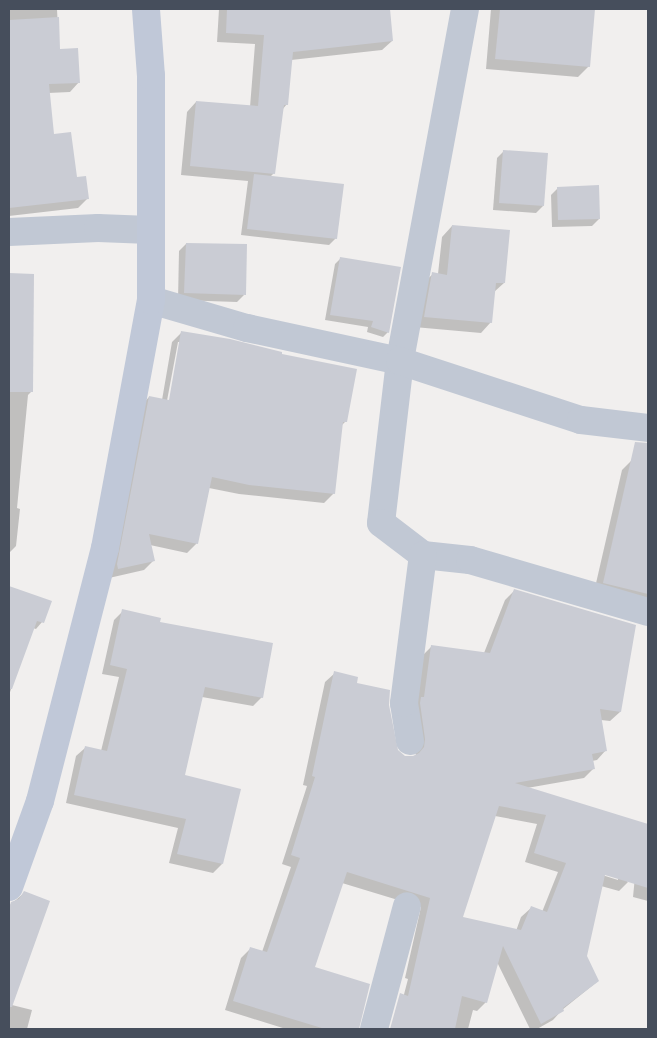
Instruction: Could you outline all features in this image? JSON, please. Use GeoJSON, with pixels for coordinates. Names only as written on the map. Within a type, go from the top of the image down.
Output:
{"type":"FeatureCollection","features":[{"type":"Feature","properties":{"kind":"street"},"geometry":{"type":"LineString","coordinates":[[9,887],[40,801],[105,548],[151,300],[151,76],[146,9]]}},
{"type":"Feature","properties":{"kind":"street"},"geometry":{"type":"LineString","coordinates":[[465,9],[400,361],[381,522],[423,555],[470,560],[648,612]]}},
{"type":"Feature","properties":{"kind":"street"},"geometry":{"type":"LineString","coordinates":[[9,232],[98,228],[150,230]]}},
{"type":"Feature","properties":{"kind":"street"},"geometry":{"type":"LineString","coordinates":[[151,300],[247,328],[400,361],[581,420],[648,428]]}},
{"type":"Feature","properties":{"kind":"street"},"geometry":{"type":"LineString","coordinates":[[410,741],[404,702],[423,555]]}},
{"type":"Feature","properties":{"kind":"street"},"geometry":{"type":"LineString","coordinates":[[374,1029],[407,906]]}},
{"type":"Feature","properties":{"kind":"building"},"geometry":{"type":"Polygon","coordinates":[[[227,9],[390,9],[393,41],[293,52],[288,105],[284,105],[275,174],[190,166],[196,101],[258,106],[264,35],[226,33],[227,9]]]}},
{"type":"Feature","properties":{"kind":"building"},"geometry":{"type":"Polygon","coordinates":[[[500,9],[595,9],[590,67],[495,59],[500,9]]]}},
{"type":"Feature","properties":{"kind":"building"},"geometry":{"type":"Polygon","coordinates":[[[59,17],[60,49],[78,48],[80,83],[49,84],[54,134],[71,132],[77,177],[86,176],[89,199],[9,208],[9,20],[59,17]]]}},
{"type":"Feature","properties":{"kind":"building"},"geometry":{"type":"Polygon","coordinates":[[[503,150],[548,153],[544,206],[499,203],[503,150]]]}},
{"type":"Feature","properties":{"kind":"building"},"geometry":{"type":"Polygon","coordinates":[[[254,174],[344,184],[337,239],[247,229],[254,174]]]}},
{"type":"Feature","properties":{"kind":"building"},"geometry":{"type":"Polygon","coordinates":[[[599,185],[600,219],[558,220],[557,187],[599,185]]]}},
{"type":"Feature","properties":{"kind":"building"},"geometry":{"type":"Polygon","coordinates":[[[452,225],[510,230],[505,283],[496,283],[492,323],[424,317],[432,272],[447,275],[452,225]]]}},
{"type":"Feature","properties":{"kind":"building"},"geometry":{"type":"Polygon","coordinates":[[[186,243],[247,244],[246,295],[184,293],[186,243]]]}},
{"type":"Feature","properties":{"kind":"building"},"geometry":{"type":"Polygon","coordinates":[[[340,257],[401,267],[389,333],[371,327],[373,321],[330,315],[340,257]]]}},
{"type":"Feature","properties":{"kind":"building"},"geometry":{"type":"Polygon","coordinates":[[[9,273],[34,274],[33,392],[9,392],[9,273]]]}},
{"type":"Feature","properties":{"kind":"building"},"geometry":{"type":"Polygon","coordinates":[[[181,331],[230,339],[282,352],[282,354],[357,369],[347,422],[343,422],[335,494],[249,485],[212,477],[198,544],[149,534],[155,561],[118,569],[117,564],[149,396],[169,400],[181,331]]]}},
{"type":"Feature","properties":{"kind":"building"},"geometry":{"type":"Polygon","coordinates":[[[635,442],[648,443],[648,594],[603,583],[635,442]]]}},
{"type":"Feature","properties":{"kind":"building"},"geometry":{"type":"Polygon","coordinates":[[[9,586],[52,601],[44,623],[37,621],[12,689],[9,689],[9,586]]]}},
{"type":"Feature","properties":{"kind":"building"},"geometry":{"type":"Polygon","coordinates":[[[514,589],[636,625],[621,712],[600,709],[607,751],[592,754],[595,769],[515,783],[648,824],[648,888],[605,875],[587,956],[599,981],[563,1008],[564,1011],[541,1024],[503,946],[487,1003],[462,996],[455,1029],[390,1029],[400,993],[408,996],[430,898],[347,872],[315,967],[370,984],[359,1029],[325,1029],[233,1001],[250,947],[267,952],[300,858],[291,855],[315,777],[312,776],[334,671],[358,677],[357,683],[390,690],[389,705],[398,750],[405,756],[413,756],[424,747],[425,739],[420,703],[421,697],[424,697],[431,645],[490,653],[514,589]],[[499,806],[463,917],[521,930],[531,906],[547,912],[566,863],[534,853],[546,815],[499,806]]]}},
{"type":"Feature","properties":{"kind":"building"},"geometry":{"type":"Polygon","coordinates":[[[122,609],[161,618],[160,622],[273,643],[263,698],[205,687],[185,775],[241,789],[223,864],[177,854],[186,819],[74,795],[85,746],[107,751],[127,669],[110,665],[122,609]]]}},
{"type":"Feature","properties":{"kind":"building"},"geometry":{"type":"Polygon","coordinates":[[[24,891],[50,901],[12,1007],[9,1007],[9,908],[11,902],[19,899],[24,891]]]}}]}
